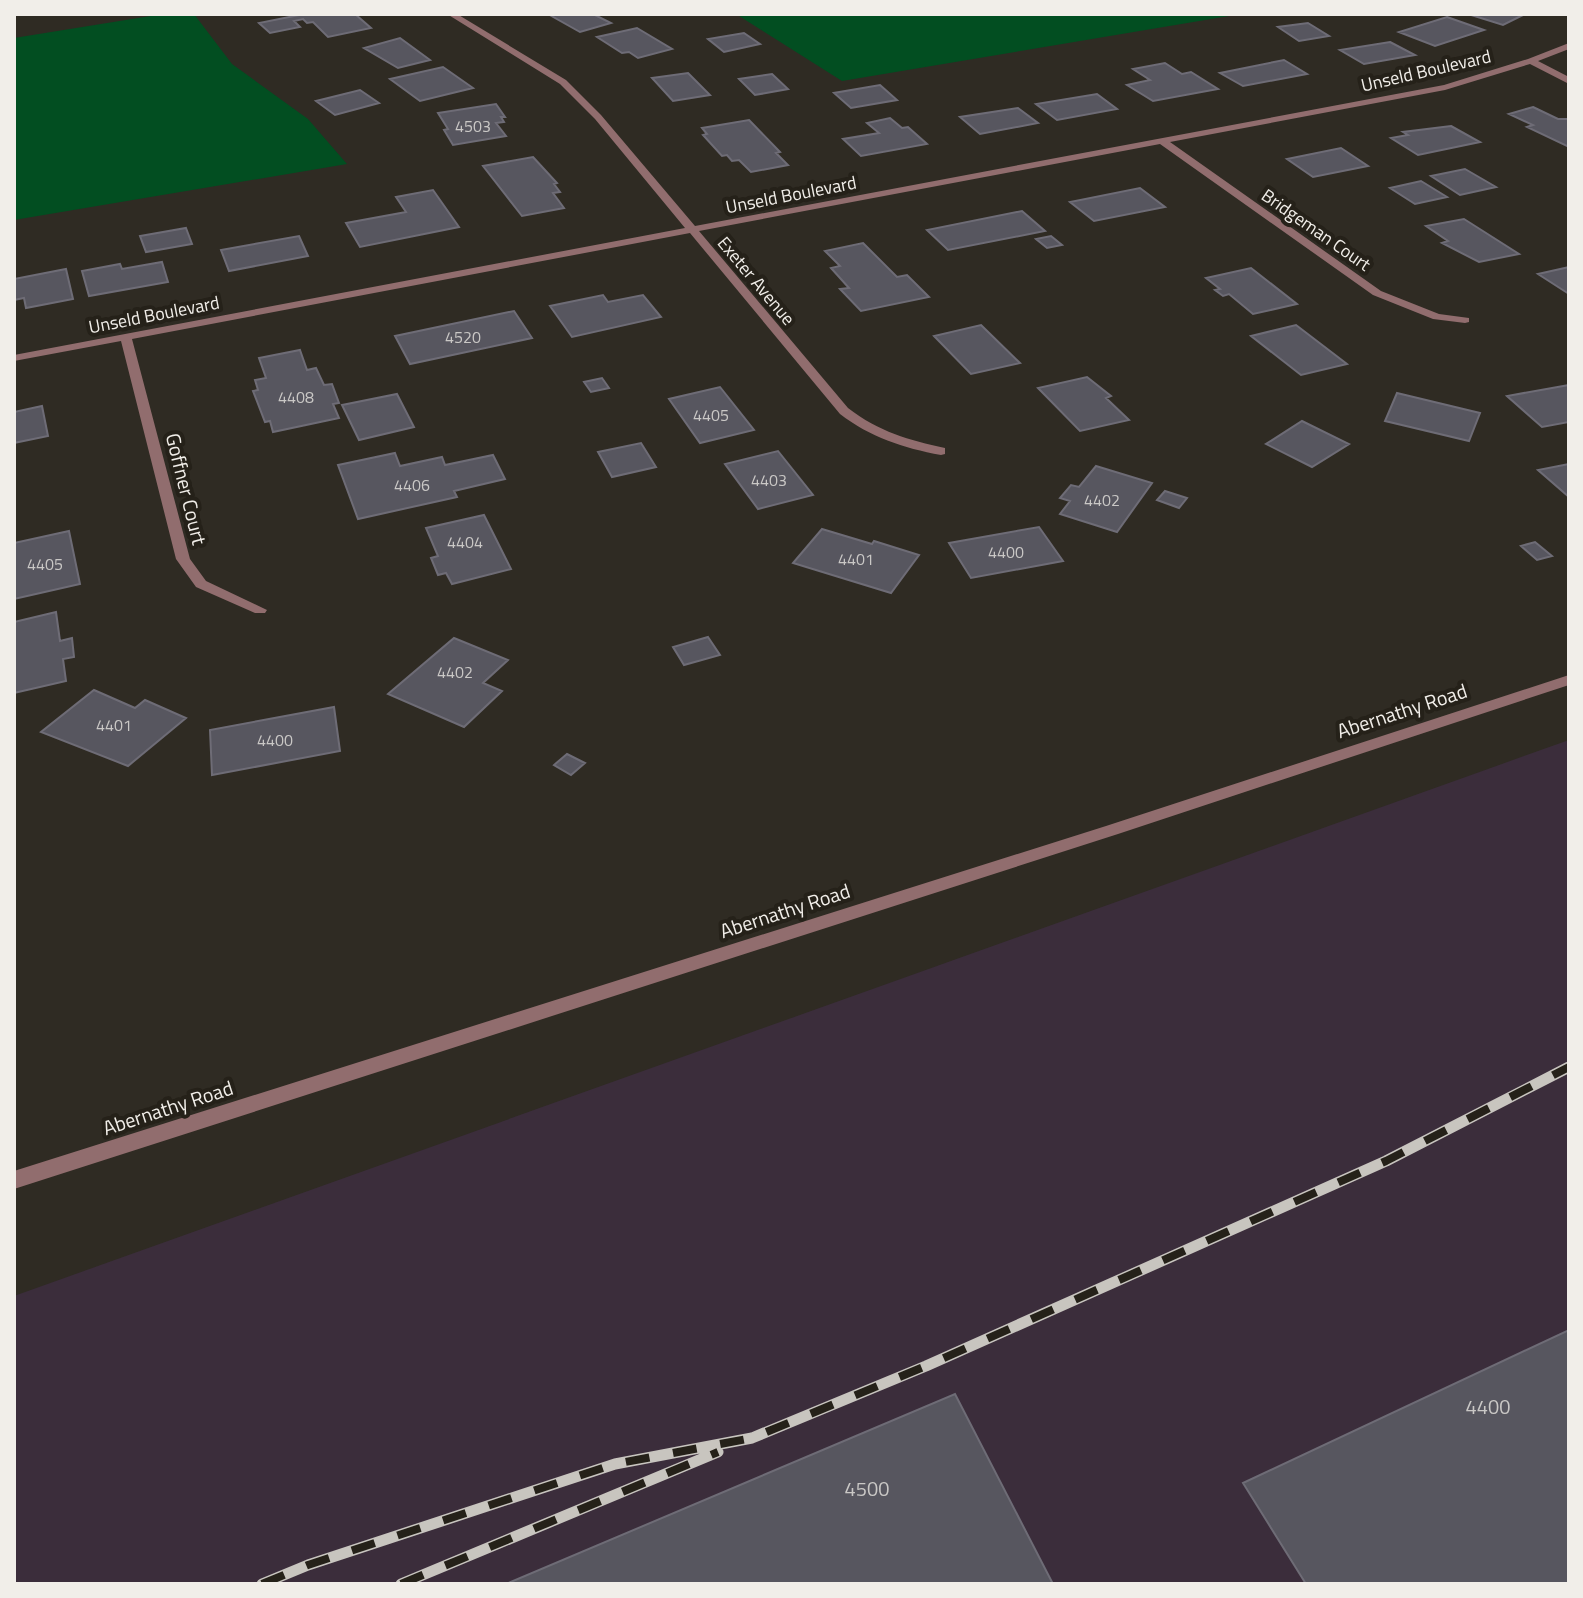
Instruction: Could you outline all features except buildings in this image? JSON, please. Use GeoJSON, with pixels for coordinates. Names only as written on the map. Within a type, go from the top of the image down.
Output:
{"type":"FeatureCollection","features":[{"type":"Feature","properties":{"kind":"street","name":"Exeter Avenue"},"geometry":{"type":"LineString","coordinates":[[451,14],[563,82],[598,117],[844,411],[863,428],[889,440],[941,451]]}},
{"type":"Feature","properties":{"kind":"street","name":"Unseld Boulevard"},"geometry":{"type":"LineString","coordinates":[[14,358],[1445,87],[1569,46]]}},
{"type":"Feature","properties":{"kind":"street"},"geometry":{"type":"LineString","coordinates":[[1531,61],[1569,81]]}},
{"type":"Feature","properties":{"kind":"street","name":"Bridgeman Court"},"geometry":{"type":"LineString","coordinates":[[1162,141],[1377,293],[1437,317],[1465,320]]}},
{"type":"Feature","properties":{"kind":"street","name":"Goffner Court"},"geometry":{"type":"LineString","coordinates":[[126,337],[183,559],[201,584],[260,610]]}},
{"type":"Feature","properties":{"kind":"street","name":"Abernathy Road"},"geometry":{"type":"LineString","coordinates":[[14,1180],[1112,830],[1569,680]]}},
{"type":"Feature","properties":{"kind":"shaded area"},"geometry":{"type":"Polygon","coordinates":[[[1569,740],[1569,1584],[14,1584],[14,1296],[1569,740]]]}},
{"type":"Feature","properties":{"kind":"green space"},"geometry":{"type":"Polygon","coordinates":[[[163,14],[194,14],[232,64],[308,119],[347,164],[14,220],[14,38],[163,14]]]}},
{"type":"Feature","properties":{"kind":"green space"},"geometry":{"type":"Polygon","coordinates":[[[736,14],[1241,14],[842,81],[736,14]]]}},
{"type":"Feature","properties":{"kind":"railway"},"geometry":{"type":"LineString","coordinates":[[262,1584],[308,1565],[615,1464],[752,1438],[926,1366],[1386,1161],[1569,1067]]}},
{"type":"Feature","properties":{"kind":"railway"},"geometry":{"type":"LineString","coordinates":[[401,1584],[718,1452]]}}]}
